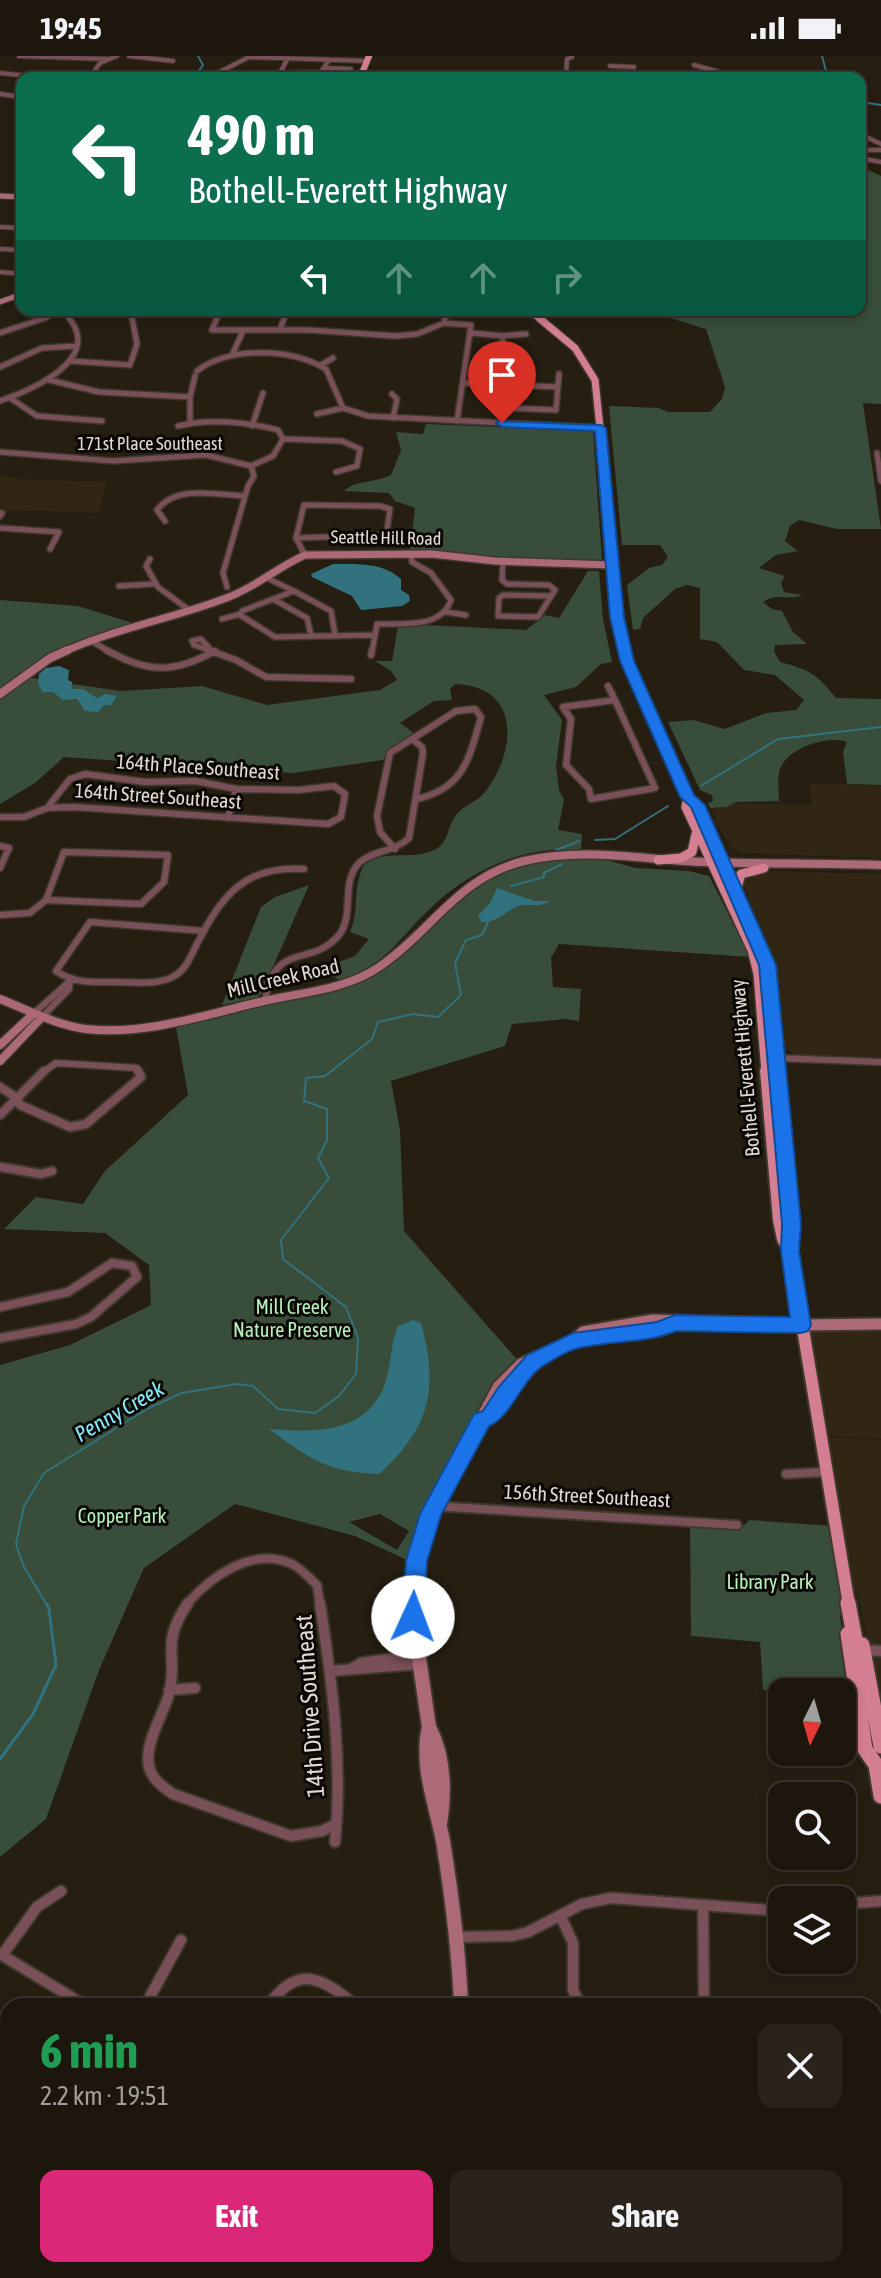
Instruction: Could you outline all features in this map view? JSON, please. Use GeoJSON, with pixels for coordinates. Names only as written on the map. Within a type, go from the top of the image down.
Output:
{"type":"FeatureCollection","features":[{"type":"Feature","properties":{"kind":"main road","name":"Bothell-Everett Highway"},"geometry":{"type":"LineString","coordinates":[[536,316],[557,329],[587,363],[597,391],[617,617],[627,661],[688,797],[698,805],[768,965],[779,1220],[783,1239],[790,1251]]}},
{"type":"Feature","properties":{"kind":"main road","name":"Bothell-Everett Highway"},"geometry":{"type":"LineString","coordinates":[[688,797],[686,807],[752,950],[779,1098],[792,1224],[790,1251],[801,1325],[849,1608],[857,1615],[863,1650],[879,1754],[881,1796]]}},
{"type":"Feature","properties":{"kind":"main road"},"geometry":{"type":"LineString","coordinates":[[658,860],[681,858],[692,852],[696,830]]}},
{"type":"Feature","properties":{"kind":"main road"},"geometry":{"type":"LineString","coordinates":[[736,891],[741,874],[764,868]]}},
{"type":"Feature","properties":{"kind":"main road","name":"Bothell-Everett Highway"},"geometry":{"type":"LineString","coordinates":[[849,1608],[844,1615],[865,1749],[879,1754]]}},
{"type":"Feature","properties":{"kind":"street"},"geometry":{"type":"LineString","coordinates":[[19,56],[107,59]]}},
{"type":"Feature","properties":{"kind":"street"},"geometry":{"type":"LineString","coordinates":[[94,72],[107,59],[117,56]]}},
{"type":"Feature","properties":{"kind":"street"},"geometry":{"type":"LineString","coordinates":[[129,56],[173,61]]}},
{"type":"Feature","properties":{"kind":"street"},"geometry":{"type":"LineString","coordinates":[[226,71],[244,60],[286,58],[351,69]]}},
{"type":"Feature","properties":{"kind":"street"},"geometry":{"type":"LineString","coordinates":[[318,72],[325,63],[368,58]]}},
{"type":"Feature","properties":{"kind":"street"},"geometry":{"type":"LineString","coordinates":[[634,60],[634,72]]}},
{"type":"Feature","properties":{"kind":"street"},"geometry":{"type":"LineString","coordinates":[[694,65],[719,72]]}},
{"type":"Feature","properties":{"kind":"street"},"geometry":{"type":"LineString","coordinates":[[610,66],[634,67]]}},
{"type":"Feature","properties":{"kind":"street"},"geometry":{"type":"LineString","coordinates":[[0,333],[49,316]]}},
{"type":"Feature","properties":{"kind":"street"},"geometry":{"type":"LineString","coordinates":[[0,401],[49,380],[71,361],[77,346],[77,327],[68,316]]}},
{"type":"Feature","properties":{"kind":"street"},"geometry":{"type":"LineString","coordinates":[[71,361],[130,365],[138,343],[138,332],[131,316]]}},
{"type":"Feature","properties":{"kind":"street"},"geometry":{"type":"LineString","coordinates":[[218,316],[212,330],[410,335],[444,323],[471,325],[457,421]]}},
{"type":"Feature","properties":{"kind":"street"},"geometry":{"type":"LineString","coordinates":[[280,330],[285,316]]}},
{"type":"Feature","properties":{"kind":"street"},"geometry":{"type":"LineString","coordinates":[[444,323],[446,316]]}},
{"type":"Feature","properties":{"kind":"street"},"geometry":{"type":"LineString","coordinates":[[232,355],[243,331]]}},
{"type":"Feature","properties":{"kind":"street"},"geometry":{"type":"LineString","coordinates":[[472,333],[502,336],[526,334]]}},
{"type":"Feature","properties":{"kind":"street"},"geometry":{"type":"LineString","coordinates":[[488,384],[491,357],[501,353],[502,336]]}},
{"type":"Feature","properties":{"kind":"street"},"geometry":{"type":"LineString","coordinates":[[0,367],[42,348],[77,346]]}},
{"type":"Feature","properties":{"kind":"street"},"geometry":{"type":"LineString","coordinates":[[190,421],[190,397],[196,373],[202,365],[232,355],[297,358],[323,367],[332,376],[343,408]]}},
{"type":"Feature","properties":{"kind":"street"},"geometry":{"type":"LineString","coordinates":[[289,364],[297,358]]}},
{"type":"Feature","properties":{"kind":"street"},"geometry":{"type":"LineString","coordinates":[[323,367],[333,358]]}},
{"type":"Feature","properties":{"kind":"street"},"geometry":{"type":"LineString","coordinates":[[505,408],[556,410],[559,374]]}},
{"type":"Feature","properties":{"kind":"street"},"geometry":{"type":"LineString","coordinates":[[49,380],[99,392],[190,397]]}},
{"type":"Feature","properties":{"kind":"street"},"geometry":{"type":"LineString","coordinates":[[464,383],[558,387]]}},
{"type":"Feature","properties":{"kind":"street"},"geometry":{"type":"LineString","coordinates":[[502,423],[508,385]]}},
{"type":"Feature","properties":{"kind":"street"},"geometry":{"type":"LineString","coordinates":[[252,426],[263,393]]}},
{"type":"Feature","properties":{"kind":"street"},"geometry":{"type":"LineString","coordinates":[[392,394],[397,399],[393,418]]}},
{"type":"Feature","properties":{"kind":"street"},"geometry":{"type":"LineString","coordinates":[[10,398],[37,416],[102,421]]}},
{"type":"Feature","properties":{"kind":"street"},"geometry":{"type":"LineString","coordinates":[[317,414],[343,408],[368,416],[393,418],[601,428]]}},
{"type":"Feature","properties":{"kind":"street"},"geometry":{"type":"LineString","coordinates":[[178,426],[190,421],[252,426],[278,430],[283,439]]}},
{"type":"Feature","properties":{"kind":"street"},"geometry":{"type":"LineString","coordinates":[[283,439],[342,441],[356,445],[361,452],[357,466],[336,472]]}},
{"type":"Feature","properties":{"kind":"street"},"geometry":{"type":"LineString","coordinates":[[227,587],[223,573],[245,496],[254,476],[251,466],[273,456],[283,439]]}},
{"type":"Feature","properties":{"kind":"street","name":"171st Place Southeast"},"geometry":{"type":"LineString","coordinates":[[0,452],[130,461],[181,454],[213,455],[228,456],[251,466]]}},
{"type":"Feature","properties":{"kind":"street"},"geometry":{"type":"LineString","coordinates":[[877,453],[881,481]]}},
{"type":"Feature","properties":{"kind":"street"},"geometry":{"type":"LineString","coordinates":[[165,521],[157,510],[160,505],[185,493],[245,496]]}},
{"type":"Feature","properties":{"kind":"street"},"geometry":{"type":"LineString","coordinates":[[296,538],[384,534],[390,511],[388,507],[307,503],[303,506],[296,538],[305,555]]}},
{"type":"Feature","properties":{"kind":"street"},"geometry":{"type":"LineString","coordinates":[[0,528],[59,532],[50,549]]}},
{"type":"Feature","properties":{"kind":"street"},"geometry":{"type":"LineString","coordinates":[[371,655],[379,623],[431,622],[445,612],[451,600],[431,573],[412,562],[411,554]]}},
{"type":"Feature","properties":{"kind":"street","name":"Seattle Hill Road"},"geometry":{"type":"LineString","coordinates":[[0,694],[50,658],[90,640],[226,598],[305,555],[411,554],[503,562],[612,565]]}},
{"type":"Feature","properties":{"kind":"street"},"geometry":{"type":"LineString","coordinates":[[150,559],[146,566],[153,584],[161,594],[189,610]]}},
{"type":"Feature","properties":{"kind":"street"},"geometry":{"type":"LineString","coordinates":[[503,562],[502,580],[507,584],[553,587],[555,590],[538,617],[498,616],[499,598],[503,595],[549,596]]}},
{"type":"Feature","properties":{"kind":"street"},"geometry":{"type":"LineString","coordinates":[[267,578],[331,611],[335,634]]}},
{"type":"Feature","properties":{"kind":"street"},"geometry":{"type":"LineString","coordinates":[[119,586],[153,584]]}},
{"type":"Feature","properties":{"kind":"street"},"geometry":{"type":"LineString","coordinates":[[222,619],[294,591]]}},
{"type":"Feature","properties":{"kind":"street"},"geometry":{"type":"LineString","coordinates":[[273,599],[307,618],[311,635]]}},
{"type":"Feature","properties":{"kind":"street"},"geometry":{"type":"LineString","coordinates":[[445,612],[466,615]]}},
{"type":"Feature","properties":{"kind":"street"},"geometry":{"type":"LineString","coordinates":[[240,614],[275,637],[375,635]]}},
{"type":"Feature","properties":{"kind":"street"},"geometry":{"type":"LineString","coordinates":[[90,640],[124,661],[152,669],[188,666],[212,650],[266,677],[279,680],[351,679]]}},
{"type":"Feature","properties":{"kind":"street"},"geometry":{"type":"LineString","coordinates":[[608,686],[616,700],[655,788],[591,799],[589,789],[566,765],[571,719],[563,707],[616,700]]}},
{"type":"Feature","properties":{"kind":"street"},"geometry":{"type":"LineString","coordinates":[[395,849],[380,832],[377,816],[387,758],[390,753],[459,709],[475,709],[481,717],[468,758],[451,788],[442,794],[417,799]]}},
{"type":"Feature","properties":{"kind":"street"},"geometry":{"type":"LineString","coordinates":[[265,1001],[268,979],[276,966],[327,944],[338,935],[347,918],[345,897],[355,867],[369,857],[395,849],[409,838],[423,753],[422,747],[412,739]]}},
{"type":"Feature","properties":{"kind":"street","name":"164th Place Southeast"},"geometry":{"type":"LineString","coordinates":[[47,808],[70,779],[85,774],[145,782],[196,781],[236,789],[299,790],[334,786],[343,791],[342,814],[332,823],[316,824]]}},
{"type":"Feature","properties":{"kind":"street"},"geometry":{"type":"LineString","coordinates":[[228,818],[236,789]]}},
{"type":"Feature","properties":{"kind":"street","name":"164th Street Southeast"},"geometry":{"type":"LineString","coordinates":[[0,817],[24,817],[47,808],[99,808],[316,824]]}},
{"type":"Feature","properties":{"kind":"street"},"geometry":{"type":"LineString","coordinates":[[0,846],[9,848],[0,868]]}},
{"type":"Feature","properties":{"kind":"street"},"geometry":{"type":"LineString","coordinates":[[0,915],[30,913],[46,900],[64,852],[168,855],[164,882],[141,904],[46,900]]}},
{"type":"Feature","properties":{"kind":"street","name":"Mill Creek Road"},"geometry":{"type":"LineString","coordinates":[[0,991],[9,997],[5,1000],[37,1016],[87,1029],[124,1029],[335,986],[375,970],[405,946],[444,903],[464,887],[499,869],[536,859],[566,856],[710,862]]}},
{"type":"Feature","properties":{"kind":"street"},"geometry":{"type":"LineString","coordinates":[[710,862],[881,868]]}},
{"type":"Feature","properties":{"kind":"street"},"geometry":{"type":"LineString","coordinates":[[724,863],[764,868],[881,868]]}},
{"type":"Feature","properties":{"kind":"street"},"geometry":{"type":"LineString","coordinates":[[204,931],[90,922],[82,928],[65,961],[56,971],[70,981],[142,981],[174,976],[184,969],[222,902],[243,880],[269,868],[304,869]]}},
{"type":"Feature","properties":{"kind":"street"},"geometry":{"type":"LineString","coordinates":[[0,1045],[69,989],[70,981]]}},
{"type":"Feature","properties":{"kind":"street"},"geometry":{"type":"LineString","coordinates":[[0,1061],[37,1016]]}},
{"type":"Feature","properties":{"kind":"street"},"geometry":{"type":"LineString","coordinates":[[771,1059],[881,1062]]}},
{"type":"Feature","properties":{"kind":"street"},"geometry":{"type":"LineString","coordinates":[[0,1115],[17,1097],[56,1063],[125,1065],[137,1068],[141,1077],[86,1124],[75,1128],[20,1105],[17,1097],[1,1088]]}},
{"type":"Feature","properties":{"kind":"street"},"geometry":{"type":"LineString","coordinates":[[0,1167],[41,1174],[52,1171]]}},
{"type":"Feature","properties":{"kind":"street"},"geometry":{"type":"LineString","coordinates":[[0,1307],[68,1292],[112,1263],[132,1266],[137,1277],[91,1317],[76,1324],[0,1338]]}},
{"type":"Feature","properties":{"kind":"street"},"geometry":{"type":"LineString","coordinates":[[461,1998],[458,1937],[440,1826],[432,1803],[426,1739],[429,1727],[412,1600],[424,1532],[434,1506],[481,1420],[490,1417],[534,1360],[573,1341],[659,1330],[675,1323],[881,1324]]}},
{"type":"Feature","properties":{"kind":"street"},"geometry":{"type":"LineString","coordinates":[[786,1474],[827,1472]]}},
{"type":"Feature","properties":{"kind":"street","name":"156th Street Southeast"},"geometry":{"type":"LineString","coordinates":[[434,1506],[737,1525]]}},
{"type":"Feature","properties":{"kind":"street","name":"14th Drive Southeast"},"geometry":{"type":"LineString","coordinates":[[169,1690],[170,1636],[188,1600],[230,1567],[267,1559],[292,1564],[317,1585],[322,1600],[330,1671],[340,1790],[335,1842]]}},
{"type":"Feature","properties":{"kind":"street"},"geometry":{"type":"LineString","coordinates":[[863,1650],[881,1651]]}},
{"type":"Feature","properties":{"kind":"street"},"geometry":{"type":"LineString","coordinates":[[330,1671],[363,1671],[418,1660]]}},
{"type":"Feature","properties":{"kind":"street"},"geometry":{"type":"LineString","coordinates":[[195,1688],[169,1690],[147,1759],[152,1778],[159,1787],[291,1836],[322,1831],[336,1824]]}},
{"type":"Feature","properties":{"kind":"street"},"geometry":{"type":"LineString","coordinates":[[61,1891],[37,1907],[1,1954],[73,1998]]}},
{"type":"Feature","properties":{"kind":"street"},"geometry":{"type":"LineString","coordinates":[[458,1937],[512,1936],[561,1917],[582,1904],[611,1898],[768,1910]]}},
{"type":"Feature","properties":{"kind":"street"},"geometry":{"type":"LineString","coordinates":[[856,1903],[881,1901]]}},
{"type":"Feature","properties":{"kind":"street"},"geometry":{"type":"LineString","coordinates":[[703,1905],[704,1998]]}},
{"type":"Feature","properties":{"kind":"street"},"geometry":{"type":"LineString","coordinates":[[561,1917],[573,1943],[573,1990],[577,1998]]}},
{"type":"Feature","properties":{"kind":"street"},"geometry":{"type":"LineString","coordinates":[[149,1998],[181,1940]]}},
{"type":"Feature","properties":{"kind":"street"},"geometry":{"type":"LineString","coordinates":[[273,1998],[294,1979],[315,1978],[333,1985],[347,1998]]}},
{"type":"Feature","properties":{"kind":"shaded area"},"geometry":{"type":"Polygon","coordinates":[[[0,474],[19,479],[107,482],[99,513],[8,510],[6,514],[0,513],[0,474]]]}},
{"type":"Feature","properties":{"kind":"shaded area"},"geometry":{"type":"Polygon","coordinates":[[[809,783],[881,786],[881,858],[742,853],[730,847],[719,827],[714,826],[712,821],[716,820],[711,810],[737,803],[812,805],[809,783]]]}},
{"type":"Feature","properties":{"kind":"shaded area"},"geometry":{"type":"Polygon","coordinates":[[[757,871],[881,874],[881,1058],[797,1055],[783,1048],[775,969],[743,883],[744,877],[757,871]]]}},
{"type":"Feature","properties":{"kind":"shaded area"},"geometry":{"type":"Polygon","coordinates":[[[881,1324],[881,1439],[821,1435],[801,1325],[881,1324]]]}},
{"type":"Feature","properties":{"kind":"shaded area"},"geometry":{"type":"Polygon","coordinates":[[[826,1437],[881,1440],[881,1708],[859,1600],[850,1580],[826,1437]]]}},
{"type":"Feature","properties":{"kind":"green space"},"geometry":{"type":"Polygon","coordinates":[[[866,169],[881,176],[881,404],[863,403],[881,529],[837,529],[799,520],[790,526],[785,541],[798,551],[776,555],[759,568],[785,576],[781,583],[784,592],[802,595],[763,602],[772,609],[782,611],[793,632],[807,644],[775,645],[774,651],[780,662],[812,674],[836,698],[881,699],[881,785],[847,784],[843,752],[847,742],[829,740],[799,749],[784,762],[779,773],[779,801],[737,802],[727,807],[710,808],[708,803],[713,801],[712,795],[700,790],[668,722],[693,720],[725,729],[766,713],[796,710],[804,700],[775,675],[744,670],[717,642],[700,639],[700,588],[687,585],[675,589],[643,618],[640,629],[633,630],[627,585],[649,568],[662,565],[668,557],[660,545],[622,545],[609,406],[659,408],[668,412],[710,412],[722,399],[725,387],[706,329],[664,316],[866,316],[866,169]]]}},
{"type":"Feature","properties":{"kind":"green space"},"geometry":{"type":"Polygon","coordinates":[[[426,424],[593,431],[602,560],[499,559],[410,551],[415,508],[395,501],[389,493],[344,491],[354,485],[391,475],[401,450],[396,432],[423,434],[426,424]]]}},
{"type":"Feature","properties":{"kind":"green space"},"geometry":{"type":"Polygon","coordinates":[[[588,571],[599,571],[603,619],[612,662],[601,664],[576,687],[544,695],[562,720],[556,766],[559,790],[564,800],[558,830],[582,834],[581,850],[535,852],[504,861],[474,875],[435,904],[383,957],[341,981],[319,969],[355,956],[369,939],[350,932],[364,865],[383,857],[421,854],[439,847],[456,815],[482,795],[496,776],[507,740],[507,723],[502,708],[492,696],[477,688],[455,684],[450,689],[452,700],[434,701],[400,723],[415,734],[390,749],[383,760],[293,773],[64,757],[35,783],[0,804],[0,600],[78,606],[139,625],[90,640],[24,677],[121,691],[202,686],[267,705],[380,690],[397,680],[391,671],[375,661],[392,661],[398,626],[526,630],[545,615],[559,618],[588,571]]]}},
{"type":"Feature","properties":{"kind":"green space","name":"Mill Creek Nature Preserve"},"geometry":{"type":"Polygon","coordinates":[[[591,856],[636,868],[689,871],[709,876],[750,957],[559,944],[551,958],[553,987],[581,989],[579,1021],[565,1019],[512,1024],[505,1046],[391,1081],[400,1130],[404,1231],[521,1364],[487,1406],[458,1456],[416,1561],[407,1560],[355,1536],[235,1504],[144,1568],[99,1670],[46,1819],[0,1857],[0,1365],[70,1345],[151,1305],[149,1265],[105,1233],[4,1229],[36,1197],[83,1204],[105,1171],[188,1095],[175,1021],[258,1007],[265,1001],[335,986],[375,970],[464,887],[536,859],[591,856]],[[380,1514],[349,1522],[397,1550],[409,1531],[380,1514]]]}},
{"type":"Feature","properties":{"kind":"green space"},"geometry":{"type":"Polygon","coordinates":[[[309,885],[261,994],[256,998],[222,1005],[261,907],[275,897],[309,885]]]}},
{"type":"Feature","properties":{"kind":"green space","name":"Library Park"},"geometry":{"type":"Polygon","coordinates":[[[749,1520],[833,1526],[844,1605],[840,1617],[850,1678],[768,1678],[768,1690],[763,1690],[760,1642],[691,1636],[690,1524],[745,1525],[749,1520]]]}},
{"type":"Feature","properties":{"kind":"water"},"geometry":{"type":"Polygon","coordinates":[[[333,564],[386,569],[401,579],[401,590],[409,595],[410,601],[402,606],[361,610],[352,596],[312,577],[311,574],[333,564]]]}},
{"type":"Feature","properties":{"kind":"water"},"geometry":{"type":"Polygon","coordinates":[[[59,666],[69,670],[68,680],[72,682],[72,689],[83,689],[97,698],[106,694],[117,696],[111,705],[104,705],[98,712],[85,711],[77,699],[63,700],[53,692],[42,692],[38,683],[39,674],[46,668],[59,666]]]}},
{"type":"Feature","properties":{"kind":"water"},"geometry":{"type":"Polygon","coordinates":[[[497,888],[534,901],[550,901],[542,905],[518,906],[496,919],[481,922],[478,916],[490,903],[497,888]]]}},
{"type":"Feature","properties":{"kind":"water"},"geometry":{"type":"Polygon","coordinates":[[[413,1320],[421,1323],[426,1347],[429,1388],[426,1406],[410,1440],[379,1474],[332,1467],[269,1429],[300,1431],[332,1428],[360,1417],[372,1407],[385,1385],[398,1326],[413,1320]]]}},
{"type":"Feature","properties":{"kind":"waterway"},"geometry":{"type":"LineString","coordinates":[[198,56],[203,65],[198,72]]}},
{"type":"Feature","properties":{"kind":"waterway"},"geometry":{"type":"LineString","coordinates":[[813,72],[826,71],[822,56]]}},
{"type":"Feature","properties":{"kind":"waterway"},"geometry":{"type":"LineString","coordinates":[[866,103],[881,105]]}},
{"type":"Feature","properties":{"kind":"waterway","name":"Penny Creek"},"geometry":{"type":"LineString","coordinates":[[701,786],[778,739],[881,727]]}},
{"type":"Feature","properties":{"kind":"waterway","name":"Penny Creek"},"geometry":{"type":"LineString","coordinates":[[595,840],[615,839],[668,806]]}},
{"type":"Feature","properties":{"kind":"waterway","name":"Penny Creek"},"geometry":{"type":"LineString","coordinates":[[556,850],[579,841]]}},
{"type":"Feature","properties":{"kind":"waterway","name":"Penny Creek"},"geometry":{"type":"LineString","coordinates":[[511,886],[544,877],[544,873],[562,864]]}},
{"type":"Feature","properties":{"kind":"waterway","name":"Penny Creek"},"geometry":{"type":"LineString","coordinates":[[47,1605],[24,1567],[16,1544],[24,1506],[44,1473],[147,1409],[182,1393],[237,1384],[253,1386],[278,1409],[315,1413],[339,1396],[356,1374],[358,1338],[346,1307],[283,1259],[281,1240],[329,1178],[318,1158],[327,1140],[327,1109],[304,1101],[306,1078],[325,1076],[372,1039],[378,1022],[413,1014],[438,1017],[461,995],[455,963],[466,940],[482,935],[489,920]]}},
{"type":"Feature","properties":{"kind":"waterway","name":"Penny Creek"},"geometry":{"type":"LineString","coordinates":[[0,1759],[33,1714],[56,1665],[47,1605]]}},
{"type":"Feature","properties":{"kind":"route"},"geometry":{"type":"LineString","coordinates":[[413,1617],[416,1561],[430,1514],[481,1420],[490,1417],[534,1360],[573,1341],[624,1332],[659,1330],[675,1323],[801,1325],[790,1251],[792,1224],[768,965],[698,805],[688,797],[627,661],[617,617],[601,428],[502,423]]}},
{"type":"Feature","properties":{"kind":"park label","name":"Copper Park"},"geometry":{"type":"Point","coordinates":[122,1516]}}]}
